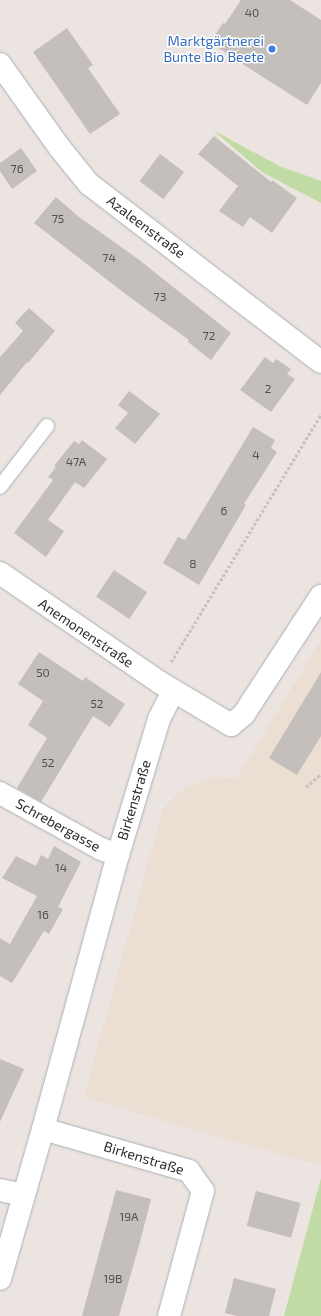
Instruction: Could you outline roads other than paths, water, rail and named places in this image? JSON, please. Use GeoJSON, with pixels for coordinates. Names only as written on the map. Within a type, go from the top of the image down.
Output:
{"type":"FeatureCollection","features":[{"type":"Feature","properties":{"kind":"street","name":"Azaleenstraße"},"geometry":{"type":"LineString","coordinates":[[0,64],[59,147],[89,184],[321,362]]}},
{"type":"Feature","properties":{"kind":"street","name":"Anemonenstraße"},"geometry":{"type":"LineString","coordinates":[[0,573],[166,687]]}},
{"type":"Feature","properties":{"kind":"street"},"geometry":{"type":"LineString","coordinates":[[166,687],[230,725],[244,714],[321,596]]}},
{"type":"Feature","properties":{"kind":"street","name":"Birkenstraße"},"geometry":{"type":"LineString","coordinates":[[0,1279],[43,1129],[118,855],[159,719],[166,687]]}},
{"type":"Feature","properties":{"kind":"street","name":"Schrebergasse"},"geometry":{"type":"LineString","coordinates":[[0,793],[101,849],[118,855]]}},
{"type":"Feature","properties":{"kind":"street","name":"Birkenstraße"},"geometry":{"type":"LineString","coordinates":[[43,1129],[189,1171],[203,1191],[169,1316]]}},
{"type":"Feature","properties":{"kind":"street"},"geometry":{"type":"LineString","coordinates":[[0,1190],[23,1195]]}},
{"type":"Feature","properties":{"kind":"lane"},"geometry":{"type":"LineString","coordinates":[[0,487],[47,426]]}},
{"type":"Feature","properties":{"kind":"place","name":"Marktgärtnerei Bunte Bio Beete"},"geometry":{"type":"Point","coordinates":[272,49]}}]}
